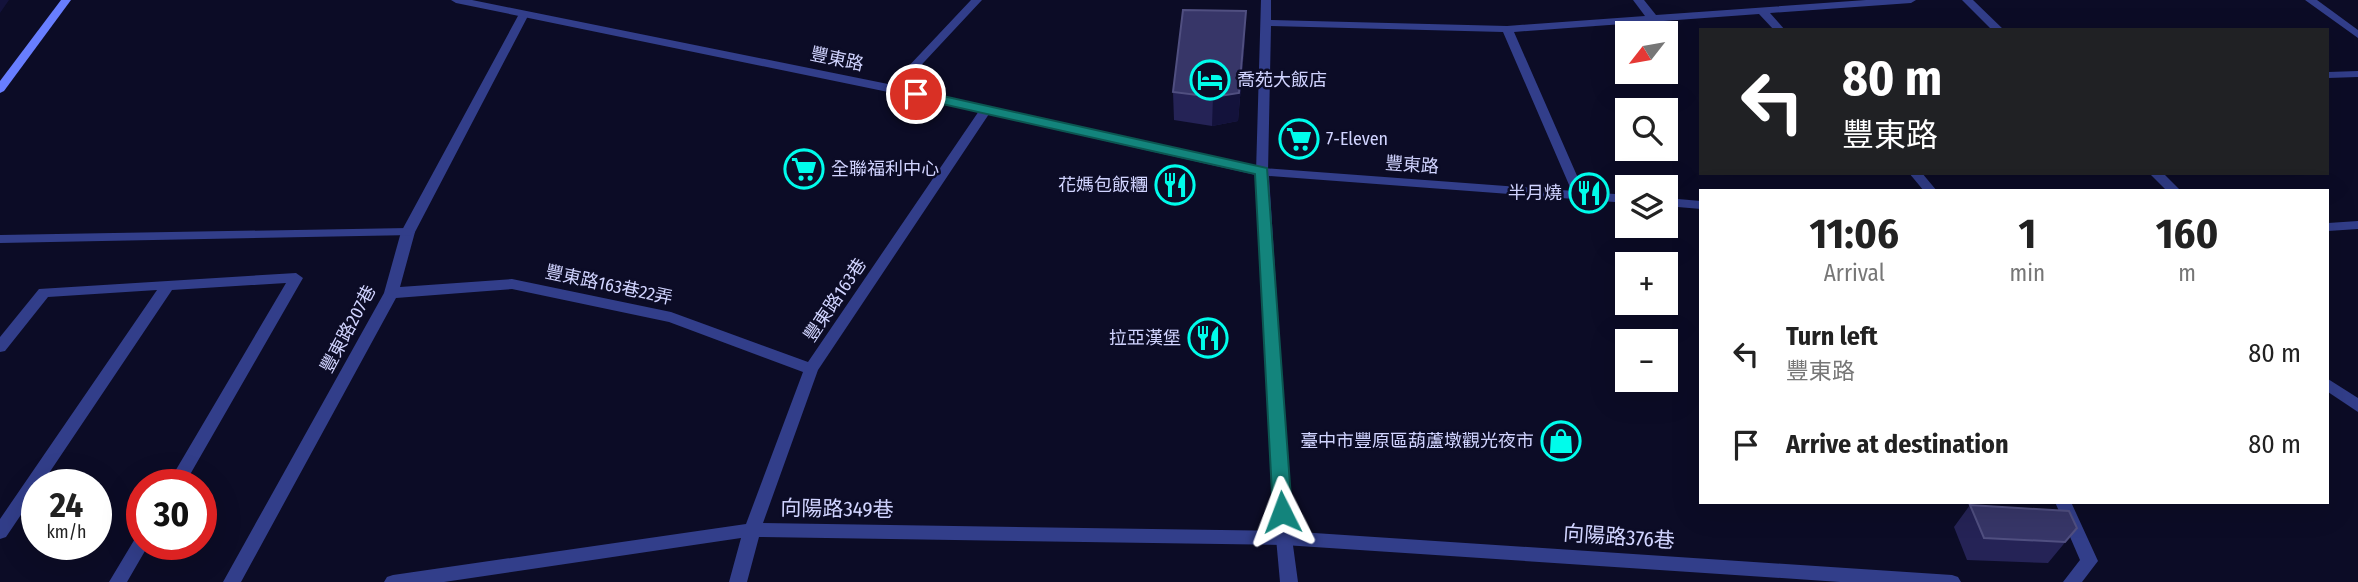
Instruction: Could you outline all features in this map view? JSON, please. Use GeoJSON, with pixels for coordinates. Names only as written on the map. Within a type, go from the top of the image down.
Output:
{"type":"FeatureCollection","features":[{"type":"Feature","properties":{"kind":"street"},"geometry":{"type":"LineString","coordinates":[[0,89],[66,0]]}},
{"type":"Feature","properties":{"kind":"street","name":"豐東路"},"geometry":{"type":"LineString","coordinates":[[456,0],[892,89],[1262,172],[1615,198]]}},
{"type":"Feature","properties":{"kind":"street"},"geometry":{"type":"LineString","coordinates":[[892,89],[977,0]]}},
{"type":"Feature","properties":{"kind":"street"},"geometry":{"type":"LineString","coordinates":[[1266,0],[1262,172],[1289,582]]}},
{"type":"Feature","properties":{"kind":"street"},"geometry":{"type":"LineString","coordinates":[[1638,0],[1653,19]]}},
{"type":"Feature","properties":{"kind":"street"},"geometry":{"type":"LineString","coordinates":[[1266,23],[1507,29],[1763,12],[1812,4],[1911,0]]}},
{"type":"Feature","properties":{"kind":"street"},"geometry":{"type":"LineString","coordinates":[[1967,0],[1997,28]]}},
{"type":"Feature","properties":{"kind":"street"},"geometry":{"type":"LineString","coordinates":[[2310,0],[2358,35]]}},
{"type":"Feature","properties":{"kind":"street"},"geometry":{"type":"LineString","coordinates":[[1763,12],[1778,28]]}},
{"type":"Feature","properties":{"kind":"street","name":"豐東路207巷"},"geometry":{"type":"LineString","coordinates":[[232,582],[391,293],[408,232],[524,14]]}},
{"type":"Feature","properties":{"kind":"street"},"geometry":{"type":"LineString","coordinates":[[1507,29],[1579,194]]}},
{"type":"Feature","properties":{"kind":"street"},"geometry":{"type":"LineString","coordinates":[[2329,75],[2358,74]]}},
{"type":"Feature","properties":{"kind":"street","name":"豐東路163巷"},"geometry":{"type":"LineString","coordinates":[[738,582],[752,530],[811,369],[985,111]]}},
{"type":"Feature","properties":{"kind":"street"},"geometry":{"type":"LineString","coordinates":[[1917,175],[1929,189]]}},
{"type":"Feature","properties":{"kind":"street"},"geometry":{"type":"LineString","coordinates":[[2157,175],[2173,189]]}},
{"type":"Feature","properties":{"kind":"street"},"geometry":{"type":"LineString","coordinates":[[1678,203],[1699,205]]}},
{"type":"Feature","properties":{"kind":"street"},"geometry":{"type":"LineString","coordinates":[[2329,227],[2358,225]]}},
{"type":"Feature","properties":{"kind":"street"},"geometry":{"type":"LineString","coordinates":[[0,239],[408,232]]}},
{"type":"Feature","properties":{"kind":"street"},"geometry":{"type":"LineString","coordinates":[[0,347],[44,292],[296,278],[184,469]]}},
{"type":"Feature","properties":{"kind":"street","name":"豐東路163巷22弄"},"geometry":{"type":"LineString","coordinates":[[391,293],[512,284],[671,317],[811,369]]}},
{"type":"Feature","properties":{"kind":"street"},"geometry":{"type":"LineString","coordinates":[[0,531],[168,285]]}},
{"type":"Feature","properties":{"kind":"street"},"geometry":{"type":"LineString","coordinates":[[2329,386],[2358,407]]}},
{"type":"Feature","properties":{"kind":"street"},"geometry":{"type":"LineString","coordinates":[[2064,504],[2089,561],[2072,582]]}},
{"type":"Feature","properties":{"kind":"street","name":"向陽路349巷"},"geometry":{"type":"LineString","coordinates":[[393,582],[752,530],[1284,538]]}},
{"type":"Feature","properties":{"kind":"street","name":"向陽路376巷"},"geometry":{"type":"LineString","coordinates":[[1284,538],[1952,582]]}},
{"type":"Feature","properties":{"kind":"street"},"geometry":{"type":"LineString","coordinates":[[118,582],[131,560]]}},
{"type":"Feature","properties":{"kind":"building","name":"喬苑大飯店"},"geometry":{"type":"Polygon","coordinates":[[[1183,10],[1246,11],[1239,93],[1213,97],[1173,92],[1183,10]]]}},
{"type":"Feature","properties":{"kind":"building"},"geometry":{"type":"Polygon","coordinates":[[[1970,505],[2069,511],[2077,528],[2065,542],[1984,538],[1970,505]]]}},
{"type":"Feature","properties":{"kind":"place","name":"喬苑大飯店"},"geometry":{"type":"Point","coordinates":[1210,80]}},
{"type":"Feature","properties":{"kind":"place","name":"7-Eleven"},"geometry":{"type":"Point","coordinates":[1299,139]}},
{"type":"Feature","properties":{"kind":"place","name":"全聯福利中心"},"geometry":{"type":"Point","coordinates":[804,169]}},
{"type":"Feature","properties":{"kind":"place","name":"花媽包飯糰"},"geometry":{"type":"Point","coordinates":[1175,185]}},
{"type":"Feature","properties":{"kind":"place","name":"半月燒"},"geometry":{"type":"Point","coordinates":[1589,193]}},
{"type":"Feature","properties":{"kind":"place","name":"拉亞漢堡"},"geometry":{"type":"Point","coordinates":[1208,338]}},
{"type":"Feature","properties":{"kind":"place","name":"臺中市豐原區葫蘆墩觀光夜市"},"geometry":{"type":"Point","coordinates":[1561,441]}},
{"type":"Feature","properties":{"kind":"route"},"geometry":{"type":"LineString","coordinates":[[916,94],[1262,172],[1282,512]]}}]}
